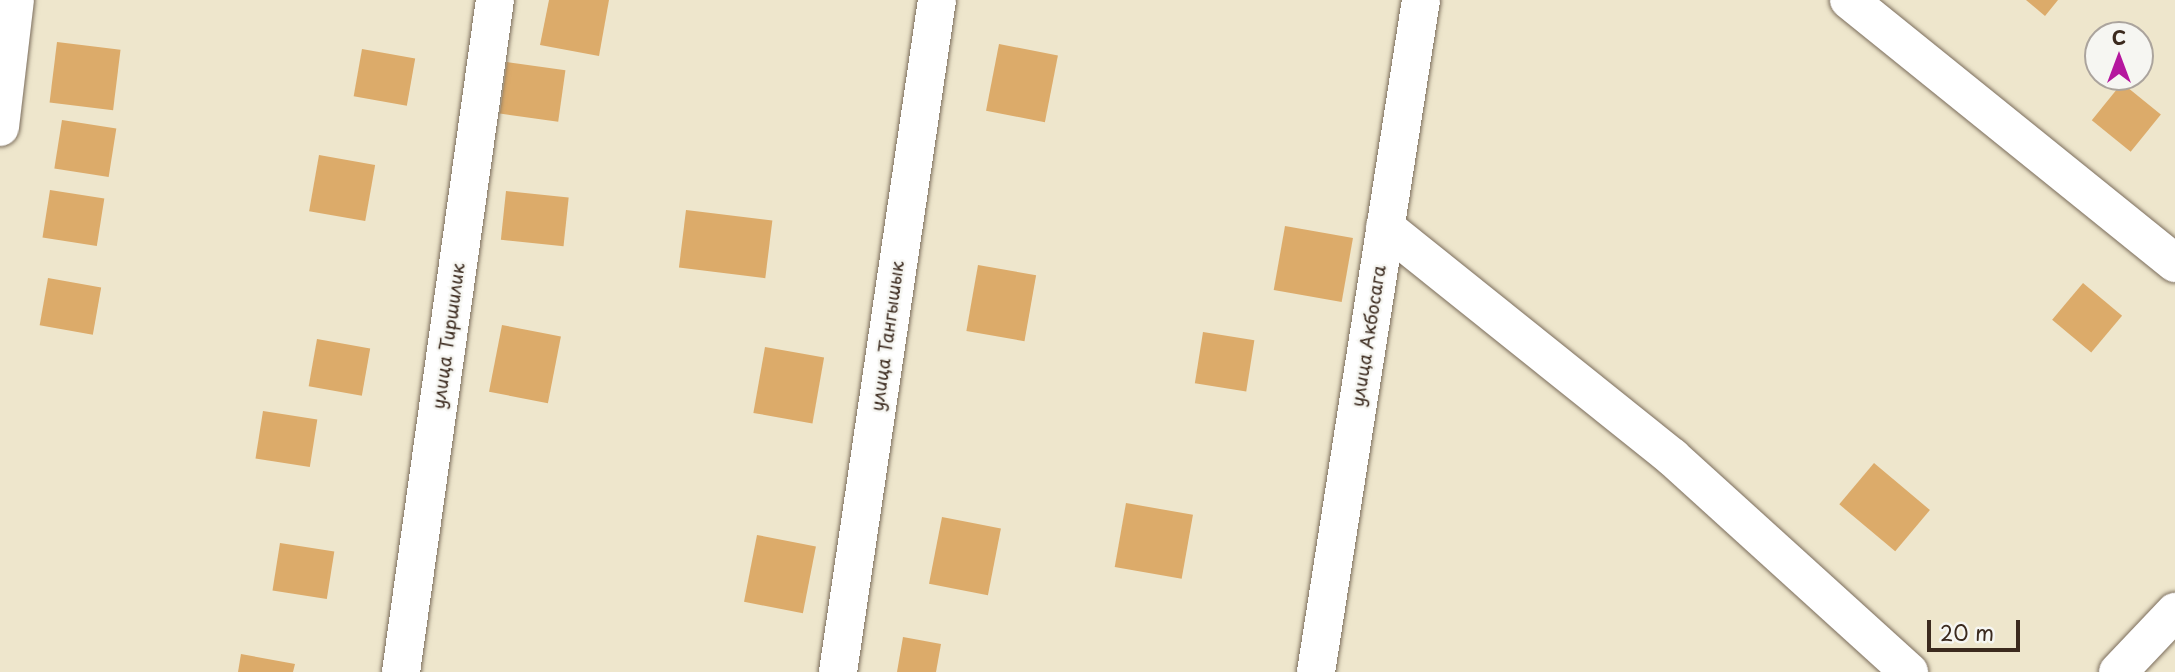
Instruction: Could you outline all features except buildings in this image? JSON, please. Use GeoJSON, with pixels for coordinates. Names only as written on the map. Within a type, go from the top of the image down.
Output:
{"type":"FeatureCollection","features":[{"type":"Feature","properties":{"kind":"street"},"geometry":{"type":"LineString","coordinates":[[0,127],[15,0]]}},
{"type":"Feature","properties":{"kind":"street","name":"улица Тиршилик"},"geometry":{"type":"LineString","coordinates":[[401,672],[495,0]]}},
{"type":"Feature","properties":{"kind":"street","name":"улица Тангышык"},"geometry":{"type":"LineString","coordinates":[[838,672],[937,0]]}},
{"type":"Feature","properties":{"kind":"street","name":"улица Акбосага"},"geometry":{"type":"LineString","coordinates":[[1317,672],[1422,0]]}},
{"type":"Feature","properties":{"kind":"street"},"geometry":{"type":"LineString","coordinates":[[1849,0],[2163,255]]}},
{"type":"Feature","properties":{"kind":"street"},"geometry":{"type":"LineString","coordinates":[[1385,227],[1672,457],[1909,672]]}},
{"type":"Feature","properties":{"kind":"street"},"geometry":{"type":"LineString","coordinates":[[2118,672],[2175,612]]}}]}
